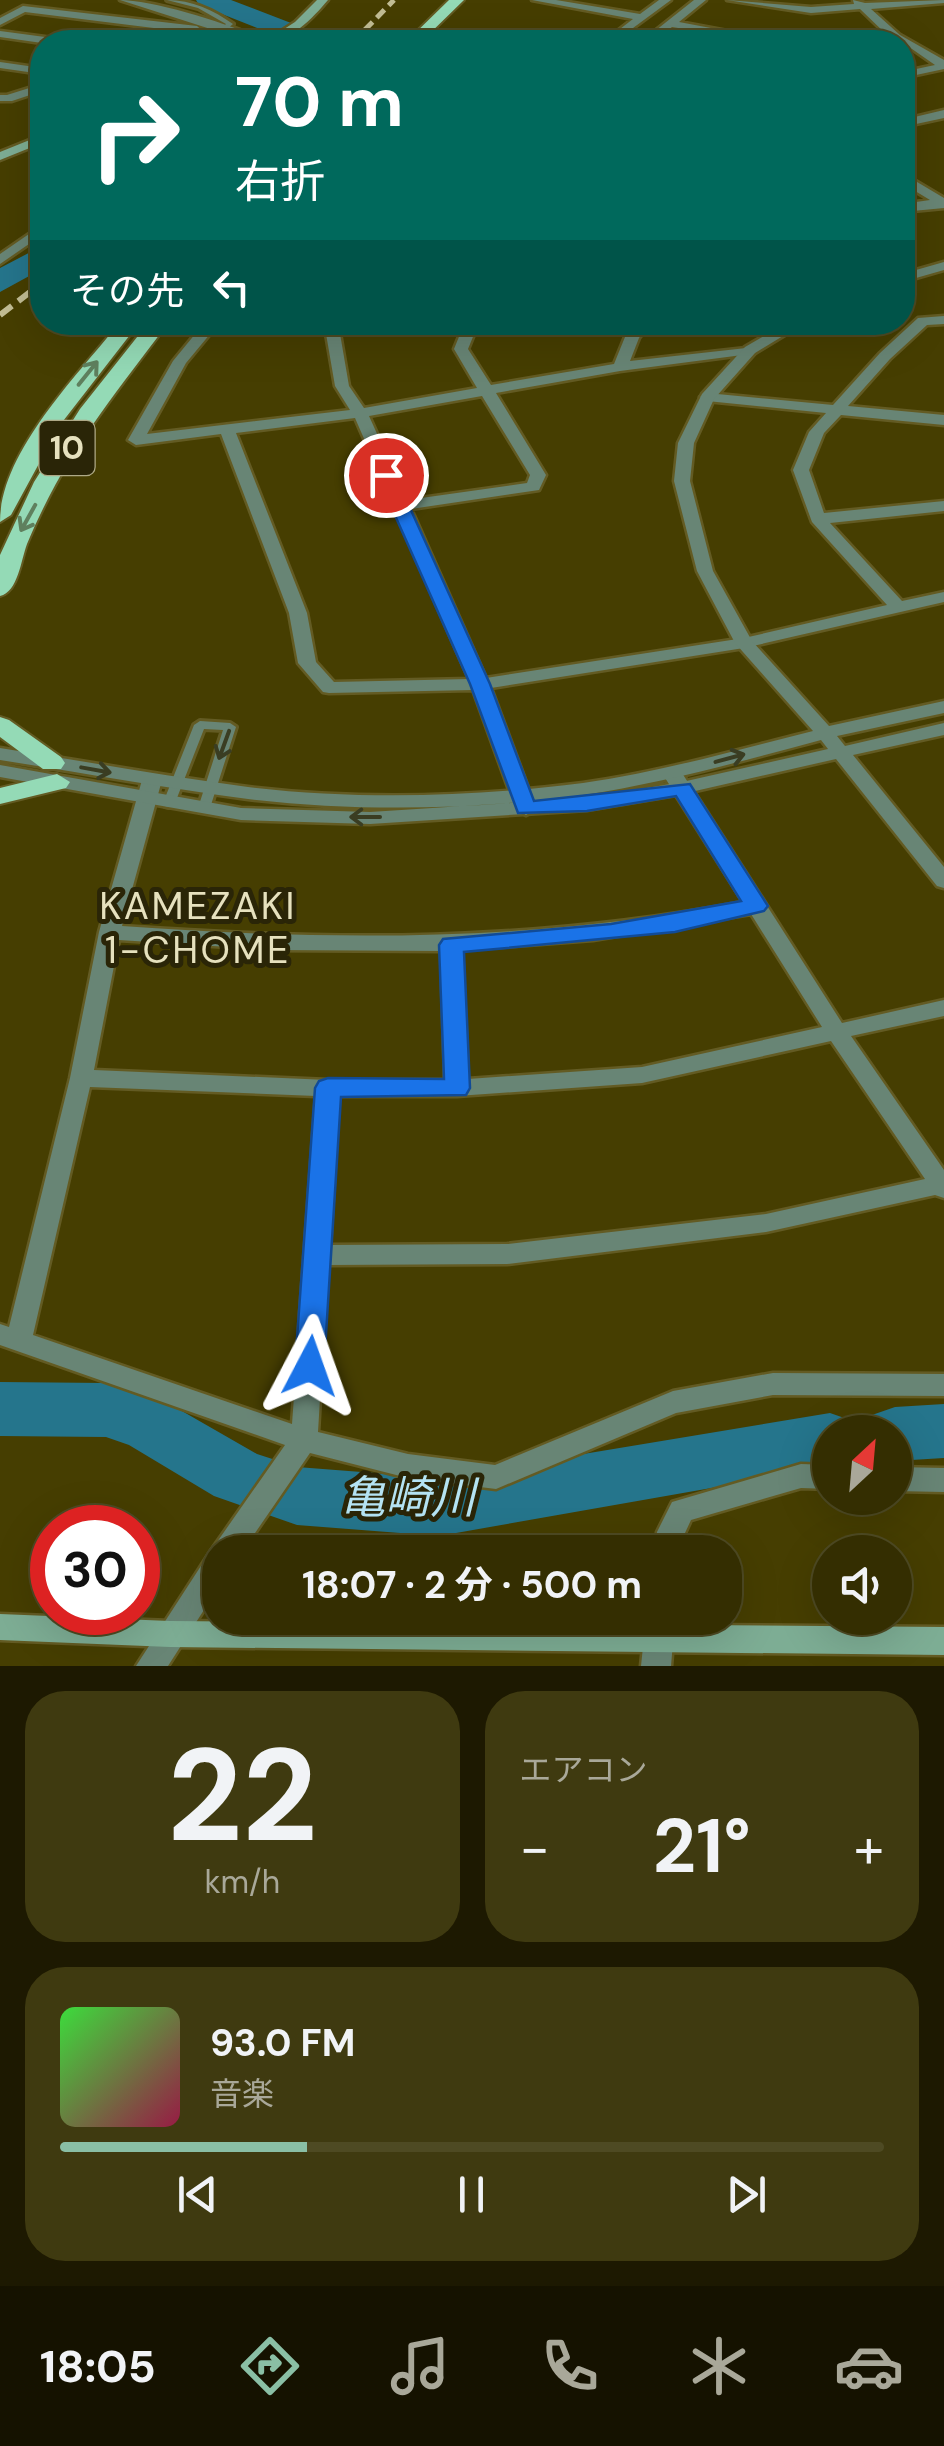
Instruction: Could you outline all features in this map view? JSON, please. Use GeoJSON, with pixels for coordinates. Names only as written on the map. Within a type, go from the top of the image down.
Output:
{"type":"FeatureCollection","features":[{"type":"Feature","properties":{"kind":"highway"},"geometry":{"type":"LineString","coordinates":[[426,30],[457,0]]}},
{"type":"Feature","properties":{"kind":"highway","name":"10"},"geometry":{"type":"LineString","coordinates":[[0,515],[50,424],[121,335]]}},
{"type":"Feature","properties":{"kind":"highway","name":"10"},"geometry":{"type":"LineString","coordinates":[[0,588],[12,546],[80,424],[108,382],[149,335]]}},
{"type":"Feature","properties":{"kind":"highway"},"geometry":{"type":"LineString","coordinates":[[0,724],[54,772],[0,796]]}},
{"type":"Feature","properties":{"kind":"main road"},"geometry":{"type":"LineString","coordinates":[[289,30],[323,0]]}},
{"type":"Feature","properties":{"kind":"main road"},"geometry":{"type":"LineString","coordinates":[[0,156],[30,144]]}},
{"type":"Feature","properties":{"kind":"main road"},"geometry":{"type":"LineString","coordinates":[[0,1627],[170,1634],[944,1641]]}},
{"type":"Feature","properties":{"kind":"street"},"geometry":{"type":"LineString","coordinates":[[126,0],[224,29]]}},
{"type":"Feature","properties":{"kind":"street"},"geometry":{"type":"LineString","coordinates":[[536,0],[572,2],[642,17]]}},
{"type":"Feature","properties":{"kind":"street"},"geometry":{"type":"LineString","coordinates":[[624,30],[666,0]]}},
{"type":"Feature","properties":{"kind":"street"},"geometry":{"type":"LineString","coordinates":[[663,30],[700,0]]}},
{"type":"Feature","properties":{"kind":"street"},"geometry":{"type":"LineString","coordinates":[[732,0],[811,10],[858,3],[944,0]]}},
{"type":"Feature","properties":{"kind":"street"},"geometry":{"type":"LineString","coordinates":[[858,3],[888,30]]}},
{"type":"Feature","properties":{"kind":"street"},"geometry":{"type":"LineString","coordinates":[[0,22],[23,9],[198,30]]}},
{"type":"Feature","properties":{"kind":"street"},"geometry":{"type":"LineString","coordinates":[[671,24],[708,30]]}},
{"type":"Feature","properties":{"kind":"street"},"geometry":{"type":"LineString","coordinates":[[0,34],[30,38]]}},
{"type":"Feature","properties":{"kind":"street"},"geometry":{"type":"LineString","coordinates":[[915,48],[944,66]]}},
{"type":"Feature","properties":{"kind":"street"},"geometry":{"type":"LineString","coordinates":[[0,65],[30,69]]}},
{"type":"Feature","properties":{"kind":"street"},"geometry":{"type":"LineString","coordinates":[[915,72],[944,66]]}},
{"type":"Feature","properties":{"kind":"street"},"geometry":{"type":"LineString","coordinates":[[0,98],[30,89]]}},
{"type":"Feature","properties":{"kind":"street"},"geometry":{"type":"LineString","coordinates":[[915,121],[944,114]]}},
{"type":"Feature","properties":{"kind":"street"},"geometry":{"type":"LineString","coordinates":[[927,118],[944,127]]}},
{"type":"Feature","properties":{"kind":"street"},"geometry":{"type":"LineString","coordinates":[[915,185],[943,203]]}},
{"type":"Feature","properties":{"kind":"street"},"geometry":{"type":"LineString","coordinates":[[915,206],[943,203]]}},
{"type":"Feature","properties":{"kind":"street"},"geometry":{"type":"LineString","coordinates":[[0,260],[30,238]]}},
{"type":"Feature","properties":{"kind":"street"},"geometry":{"type":"LineString","coordinates":[[915,274],[944,266]]}},
{"type":"Feature","properties":{"kind":"street"},"geometry":{"type":"LineString","coordinates":[[915,328],[923,320],[944,320]]}},
{"type":"Feature","properties":{"kind":"street"},"geometry":{"type":"LineString","coordinates":[[203,335],[180,361],[136,440],[360,413],[620,367],[750,350]]}},
{"type":"Feature","properties":{"kind":"street"},"geometry":{"type":"LineString","coordinates":[[332,335],[342,386],[360,413],[480,684],[524,801]]}},
{"type":"Feature","properties":{"kind":"street"},"geometry":{"type":"LineString","coordinates":[[399,506],[533,487],[538,475],[461,349],[467,335]]}},
{"type":"Feature","properties":{"kind":"street"},"geometry":{"type":"LineString","coordinates":[[620,367],[634,335]]}},
{"type":"Feature","properties":{"kind":"street"},"geometry":{"type":"LineString","coordinates":[[776,335],[750,350],[707,396],[686,443],[682,482],[705,572],[744,643],[841,752],[944,881]]}},
{"type":"Feature","properties":{"kind":"street"},"geometry":{"type":"LineString","coordinates":[[898,607],[818,520],[801,470],[818,432],[909,335]]}},
{"type":"Feature","properties":{"kind":"street"},"geometry":{"type":"LineString","coordinates":[[707,396],[944,420]]}},
{"type":"Feature","properties":{"kind":"street"},"geometry":{"type":"LineString","coordinates":[[227,430],[298,613],[308,663],[329,688],[480,684],[744,643],[944,597]]}},
{"type":"Feature","properties":{"kind":"street"},"geometry":{"type":"LineString","coordinates":[[818,520],[944,506]]}},
{"type":"Feature","properties":{"kind":"street"},"geometry":{"type":"LineString","coordinates":[[0,754],[54,772],[206,798],[241,814],[370,818],[524,801],[587,804],[677,781],[825,733],[944,707]]}},
{"type":"Feature","properties":{"kind":"street"},"geometry":{"type":"LineString","coordinates":[[677,781],[944,729]]}},
{"type":"Feature","properties":{"kind":"street"},"geometry":{"type":"LineString","coordinates":[[0,771],[54,772]]}},
{"type":"Feature","properties":{"kind":"street"},"geometry":{"type":"LineString","coordinates":[[318,1255],[506,1254],[766,1223],[942,1187],[838,1034],[677,781]]}},
{"type":"Feature","properties":{"kind":"street"},"geometry":{"type":"LineString","coordinates":[[161,791],[110,932],[81,1078],[9,1336],[304,1440],[408,1466],[496,1477],[674,1402],[773,1384],[944,1385]]}},
{"type":"Feature","properties":{"kind":"street"},"geometry":{"type":"LineString","coordinates":[[110,932],[366,948],[514,943],[627,930],[756,906]]}},
{"type":"Feature","properties":{"kind":"street"},"geometry":{"type":"LineString","coordinates":[[452,945],[457,1088]]}},
{"type":"Feature","properties":{"kind":"street"},"geometry":{"type":"LineString","coordinates":[[81,1078],[328,1088],[457,1088],[642,1075],[944,1008]]}},
{"type":"Feature","properties":{"kind":"street"},"geometry":{"type":"LineString","coordinates":[[238,1535],[304,1440],[328,1088]]}},
{"type":"Feature","properties":{"kind":"street"},"geometry":{"type":"LineString","coordinates":[[671,1535],[682,1510],[801,1476],[812,1476]]}},
{"type":"Feature","properties":{"kind":"street"},"geometry":{"type":"LineString","coordinates":[[912,1479],[944,1480]]}},
{"type":"Feature","properties":{"kind":"street"},"geometry":{"type":"LineString","coordinates":[[151,1666],[202,1587]]}},
{"type":"Feature","properties":{"kind":"lane"},"geometry":{"type":"LineString","coordinates":[[170,0],[200,7],[230,24],[224,29]]}},
{"type":"Feature","properties":{"kind":"lane"},"geometry":{"type":"LineString","coordinates":[[161,791],[200,725],[230,728],[206,798]]}},
{"type":"Feature","properties":{"kind":"waterway","name":"亀崎川"},"geometry":{"type":"LineString","coordinates":[[208,0],[287,30]]}},
{"type":"Feature","properties":{"kind":"waterway","name":"亀崎川"},"geometry":{"type":"LineString","coordinates":[[0,282],[30,263]]}},
{"type":"Feature","properties":{"kind":"waterway","name":"亀崎川"},"geometry":{"type":"LineString","coordinates":[[0,1409],[106,1410],[152,1426],[237,1476],[297,1496],[439,1507],[812,1443]]}},
{"type":"Feature","properties":{"kind":"waterway","name":"亀崎川"},"geometry":{"type":"LineString","coordinates":[[912,1433],[944,1431]]}},
{"type":"Feature","properties":{"kind":"railway"},"geometry":{"type":"LineString","coordinates":[[365,30],[394,0]]}},
{"type":"Feature","properties":{"kind":"railway"},"geometry":{"type":"LineString","coordinates":[[0,315],[30,292]]}},
{"type":"Feature","properties":{"kind":"district","name":"KAMEZAKI 1-CHOME"},"geometry":{"type":"Point","coordinates":[198,928]}},
{"type":"Feature","properties":{"kind":"route"},"geometry":{"type":"LineString","coordinates":[[310,1366],[328,1088],[457,1088],[452,945],[514,943],[675,924],[756,906],[682,788],[587,804],[526,808],[480,684],[386,475]]}}]}
